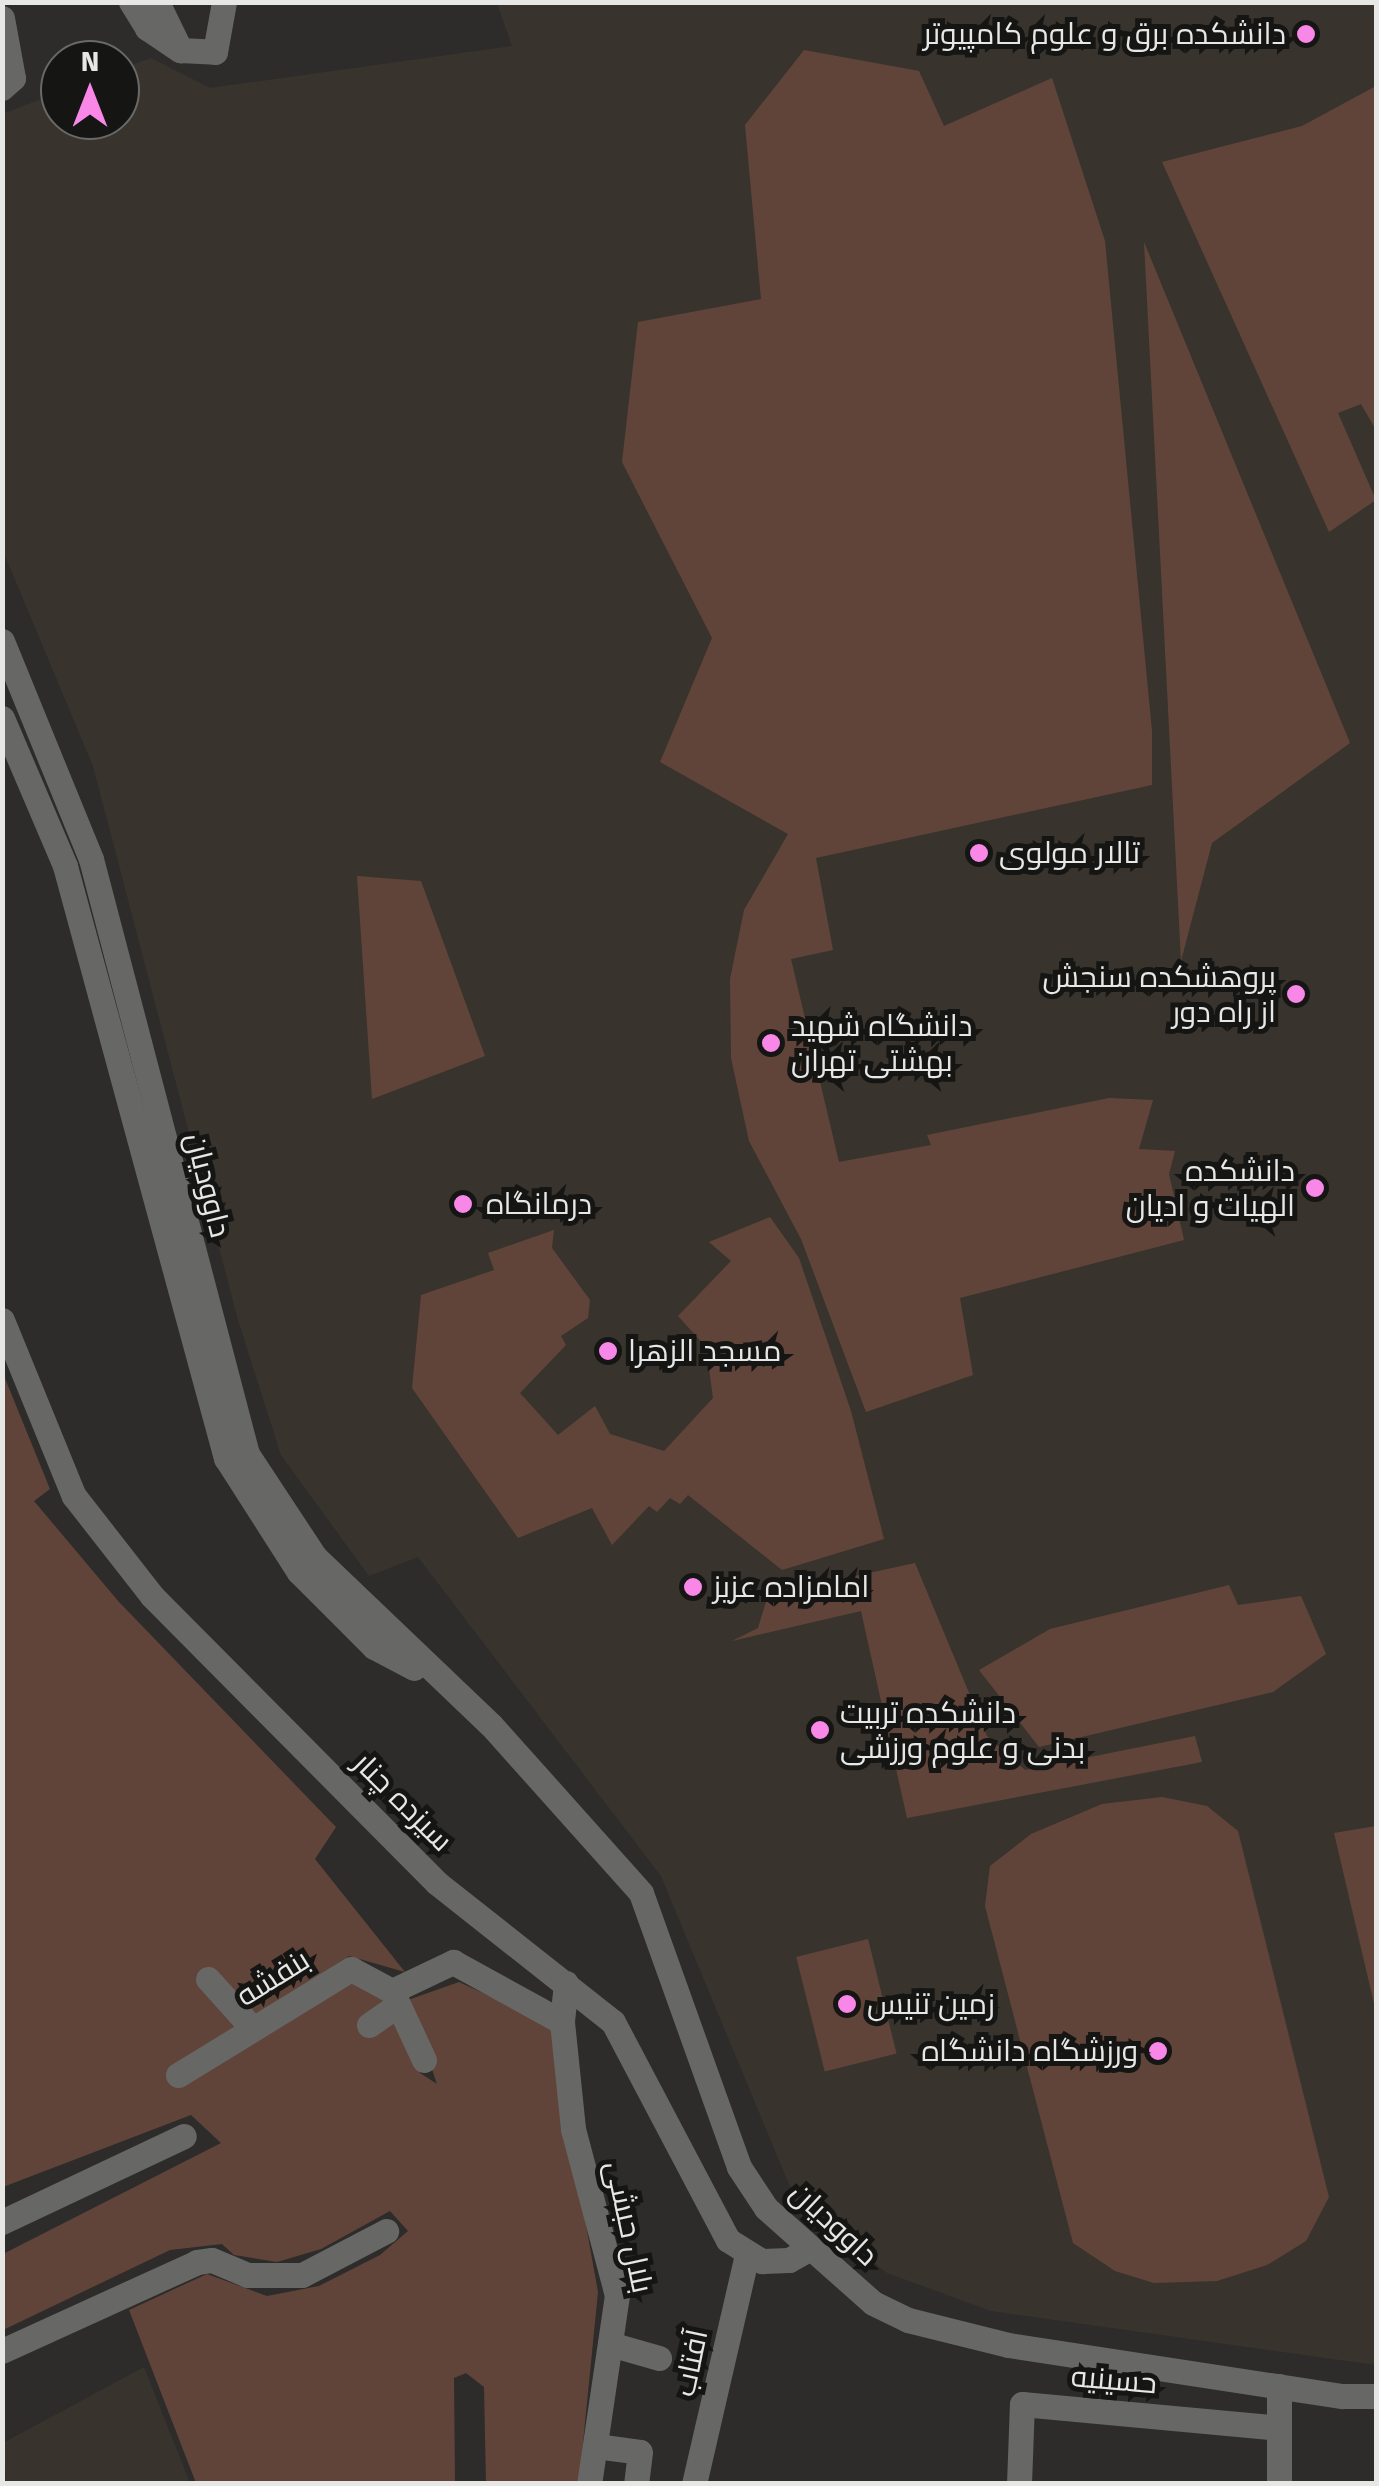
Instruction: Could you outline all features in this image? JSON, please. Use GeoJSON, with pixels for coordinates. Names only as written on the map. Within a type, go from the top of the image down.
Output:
{"type":"FeatureCollection","features":[{"type":"Feature","properties":{"kind":"street"},"geometry":{"type":"LineString","coordinates":[[130,2],[148,28],[180,50],[214,52],[224,2]]}},
{"type":"Feature","properties":{"kind":"street"},"geometry":{"type":"LineString","coordinates":[[157,2],[180,50]]}},
{"type":"Feature","properties":{"kind":"street"},"geometry":{"type":"LineString","coordinates":[[2,18],[12,78],[2,88]]}},
{"type":"Feature","properties":{"kind":"street","name":"داوودیان"},"geometry":{"type":"LineString","coordinates":[[2,641],[91,859],[246,1454],[314,1557],[450,1686],[641,1893],[739,2167],[766,2208],[807,2250],[873,2303],[961,2336],[1342,2396],[1376,2396]]}},
{"type":"Feature","properties":{"kind":"street","name":"داوودیان"},"geometry":{"type":"LineString","coordinates":[[2,718],[66,866],[226,1458],[299,1572],[374,1647],[450,1686]]}},
{"type":"Feature","properties":{"kind":"street","name":"سیزده چنار"},"geometry":{"type":"LineString","coordinates":[[2,1320],[74,1496],[152,1596],[438,1883],[613,2022],[714,2218],[748,2254]]}},
{"type":"Feature","properties":{"kind":"street"},"geometry":{"type":"LineString","coordinates":[[370,2025],[394,1998],[453,1962],[562,2022]]}},
{"type":"Feature","properties":{"kind":"street","name":"بنفشه"},"geometry":{"type":"LineString","coordinates":[[178,2075],[351,1968],[394,1998]]}},
{"type":"Feature","properties":{"kind":"street"},"geometry":{"type":"LineString","coordinates":[[208,1979],[252,2029]]}},
{"type":"Feature","properties":{"kind":"street","name":"بلال حبشی"},"geometry":{"type":"LineString","coordinates":[[566,1983],[562,2022],[573,2130],[617,2296],[589,2484]]}},
{"type":"Feature","properties":{"kind":"street"},"geometry":{"type":"LineString","coordinates":[[394,1998],[424,2060]]}},
{"type":"Feature","properties":{"kind":"street"},"geometry":{"type":"LineString","coordinates":[[2,2222],[184,2136]]}},
{"type":"Feature","properties":{"kind":"street"},"geometry":{"type":"LineString","coordinates":[[2,2351],[197,2262],[212,2260],[258,2276],[302,2275],[386,2231]]}},
{"type":"Feature","properties":{"kind":"street"},"geometry":{"type":"LineString","coordinates":[[748,2254],[762,2261],[789,2260],[807,2250]]}},
{"type":"Feature","properties":{"kind":"street","name":"آفتاب"},"geometry":{"type":"LineString","coordinates":[[694,2484],[748,2254]]}},
{"type":"Feature","properties":{"kind":"street"},"geometry":{"type":"LineString","coordinates":[[610,2344],[659,2358]]}},
{"type":"Feature","properties":{"kind":"street"},"geometry":{"type":"LineString","coordinates":[[1279,2386],[1279,2484]]}},
{"type":"Feature","properties":{"kind":"street","name":"داوودیان"},"geometry":{"type":"LineString","coordinates":[[1342,2396],[1376,2412]]}},
{"type":"Feature","properties":{"kind":"street","name":"حسینیه"},"geometry":{"type":"LineString","coordinates":[[1020,2484],[1022,2404],[1279,2428]]}},
{"type":"Feature","properties":{"kind":"street"},"geometry":{"type":"LineString","coordinates":[[596,2446],[640,2452],[636,2484]]}},
{"type":"Feature","properties":{"kind":"shaded area","name":"دانشگاه شهید بهشتی تهران"},"geometry":{"type":"Polygon","coordinates":[[[497,3],[1376,3],[1376,2365],[991,2311],[887,2273],[798,2206],[661,1876],[418,1557],[369,1576],[281,1455],[238,1320],[93,766],[3,551],[2,114],[40,100],[40,140],[140,140],[140,62],[151,58],[210,88],[512,46],[497,3]]]}},
{"type":"Feature","properties":{"kind":"shaded area"},"geometry":{"type":"Polygon","coordinates":[[[804,50],[919,71],[944,126],[1052,78],[1105,241],[1152,731],[1152,785],[816,858],[833,950],[791,959],[839,1162],[931,1145],[927,1135],[1109,1098],[1153,1100],[1139,1149],[1175,1151],[1169,1174],[1184,1240],[960,1298],[973,1375],[866,1412],[801,1239],[749,1141],[731,1058],[730,979],[744,910],[788,834],[660,762],[712,638],[622,462],[638,322],[761,299],[745,125],[804,50]]]}},
{"type":"Feature","properties":{"kind":"shaded area"},"geometry":{"type":"Polygon","coordinates":[[[1376,86],[1376,430],[1361,404],[1338,413],[1376,500],[1329,532],[1162,162],[1302,126],[1376,86]]]}},
{"type":"Feature","properties":{"kind":"shaded area"},"geometry":{"type":"Polygon","coordinates":[[[1144,242],[1350,743],[1212,843],[1181,961],[1144,242]]]}},
{"type":"Feature","properties":{"kind":"shaded area"},"geometry":{"type":"Polygon","coordinates":[[[357,876],[421,881],[485,1056],[372,1099],[357,876]]]}},
{"type":"Feature","properties":{"kind":"shaded area"},"geometry":{"type":"Polygon","coordinates":[[[770,1217],[799,1258],[851,1411],[884,1539],[782,1570],[688,1495],[680,1504],[670,1498],[657,1512],[649,1506],[612,1545],[592,1508],[518,1538],[412,1388],[421,1295],[494,1270],[488,1253],[554,1230],[552,1248],[590,1300],[588,1318],[561,1336],[566,1345],[520,1393],[558,1435],[595,1406],[610,1434],[664,1451],[713,1398],[706,1347],[678,1316],[731,1261],[709,1242],[770,1217]]]}},
{"type":"Feature","properties":{"kind":"shaded area"},"geometry":{"type":"Polygon","coordinates":[[[2,1371],[50,1489],[34,1501],[119,1602],[336,1827],[315,1859],[405,1972],[349,1956],[253,2020],[206,1969],[196,1976],[237,2026],[168,2069],[174,2085],[355,1979],[385,2002],[361,2021],[366,2035],[395,2016],[420,2073],[437,2084],[408,2000],[459,1982],[550,2024],[598,2292],[579,2483],[486,2483],[484,2387],[466,2373],[454,2378],[455,2483],[196,2483],[129,2310],[207,2274],[267,2296],[319,2286],[380,2255],[408,2231],[390,2211],[321,2249],[277,2262],[234,2255],[222,2244],[170,2250],[3,2330],[3,2254],[221,2143],[191,2115],[3,2187],[2,1371]]]}},
{"type":"Feature","properties":{"kind":"shaded area"},"geometry":{"type":"Polygon","coordinates":[[[915,1563],[987,1736],[1025,1770],[1195,1736],[1202,1762],[907,1818],[861,1611],[732,1641],[758,1628],[768,1595],[915,1563]]]}},
{"type":"Feature","properties":{"kind":"shaded area"},"geometry":{"type":"Polygon","coordinates":[[[1229,1585],[1238,1605],[1301,1596],[1326,1654],[1273,1692],[1039,1747],[979,1670],[1050,1629],[1229,1585]]]}},
{"type":"Feature","properties":{"kind":"shaded area","name":"ورزشگاه دانشگاه"},"geometry":{"type":"Polygon","coordinates":[[[1162,1797],[1207,1806],[1238,1831],[1329,2197],[1306,2241],[1267,2265],[1217,2281],[1154,2283],[1115,2271],[1073,2243],[985,1906],[990,1866],[1031,1834],[1102,1804],[1162,1797]]]}},
{"type":"Feature","properties":{"kind":"shaded area"},"geometry":{"type":"Polygon","coordinates":[[[1376,1826],[1376,2012],[1334,1833],[1376,1826]]]}},
{"type":"Feature","properties":{"kind":"shaded area","name":"زمین تنیس"},"geometry":{"type":"Polygon","coordinates":[[[868,1939],[897,2053],[825,2071],[796,1957],[868,1939]]]}},
{"type":"Feature","properties":{"kind":"shaded area"},"geometry":{"type":"Polygon","coordinates":[[[144,2367],[190,2483],[6,2483],[3,2443],[144,2367]]]}},
{"type":"Feature","properties":{"kind":"place","name":"دانشکده برق و علوم کامپیوتر"},"geometry":{"type":"Point","coordinates":[1306,34]}},
{"type":"Feature","properties":{"kind":"place","name":"تالار مولوی"},"geometry":{"type":"Point","coordinates":[979,853]}},
{"type":"Feature","properties":{"kind":"place","name":"پروهشکده سنجش از راه دور"},"geometry":{"type":"Point","coordinates":[1296,994]}},
{"type":"Feature","properties":{"kind":"place","name":"دانشگاه شهید بهشتی تهران"},"geometry":{"type":"Point","coordinates":[771,1043]}},
{"type":"Feature","properties":{"kind":"place","name":"دانشکده الهیات و ادیان"},"geometry":{"type":"Point","coordinates":[1315,1188]}},
{"type":"Feature","properties":{"kind":"place","name":"درمانگاه"},"geometry":{"type":"Point","coordinates":[463,1204]}},
{"type":"Feature","properties":{"kind":"place","name":"مسجد الزهرا"},"geometry":{"type":"Point","coordinates":[608,1351]}},
{"type":"Feature","properties":{"kind":"place","name":"امامزاده عزیز"},"geometry":{"type":"Point","coordinates":[693,1587]}},
{"type":"Feature","properties":{"kind":"place","name":"دانشکده تربیت بدنی و علوم ورزشی"},"geometry":{"type":"Point","coordinates":[820,1730]}},
{"type":"Feature","properties":{"kind":"place","name":"زمین تنیس"},"geometry":{"type":"Point","coordinates":[847,2004]}},
{"type":"Feature","properties":{"kind":"place","name":"ورزشگاه دانشگاه"},"geometry":{"type":"Point","coordinates":[1158,2051]}}]}
